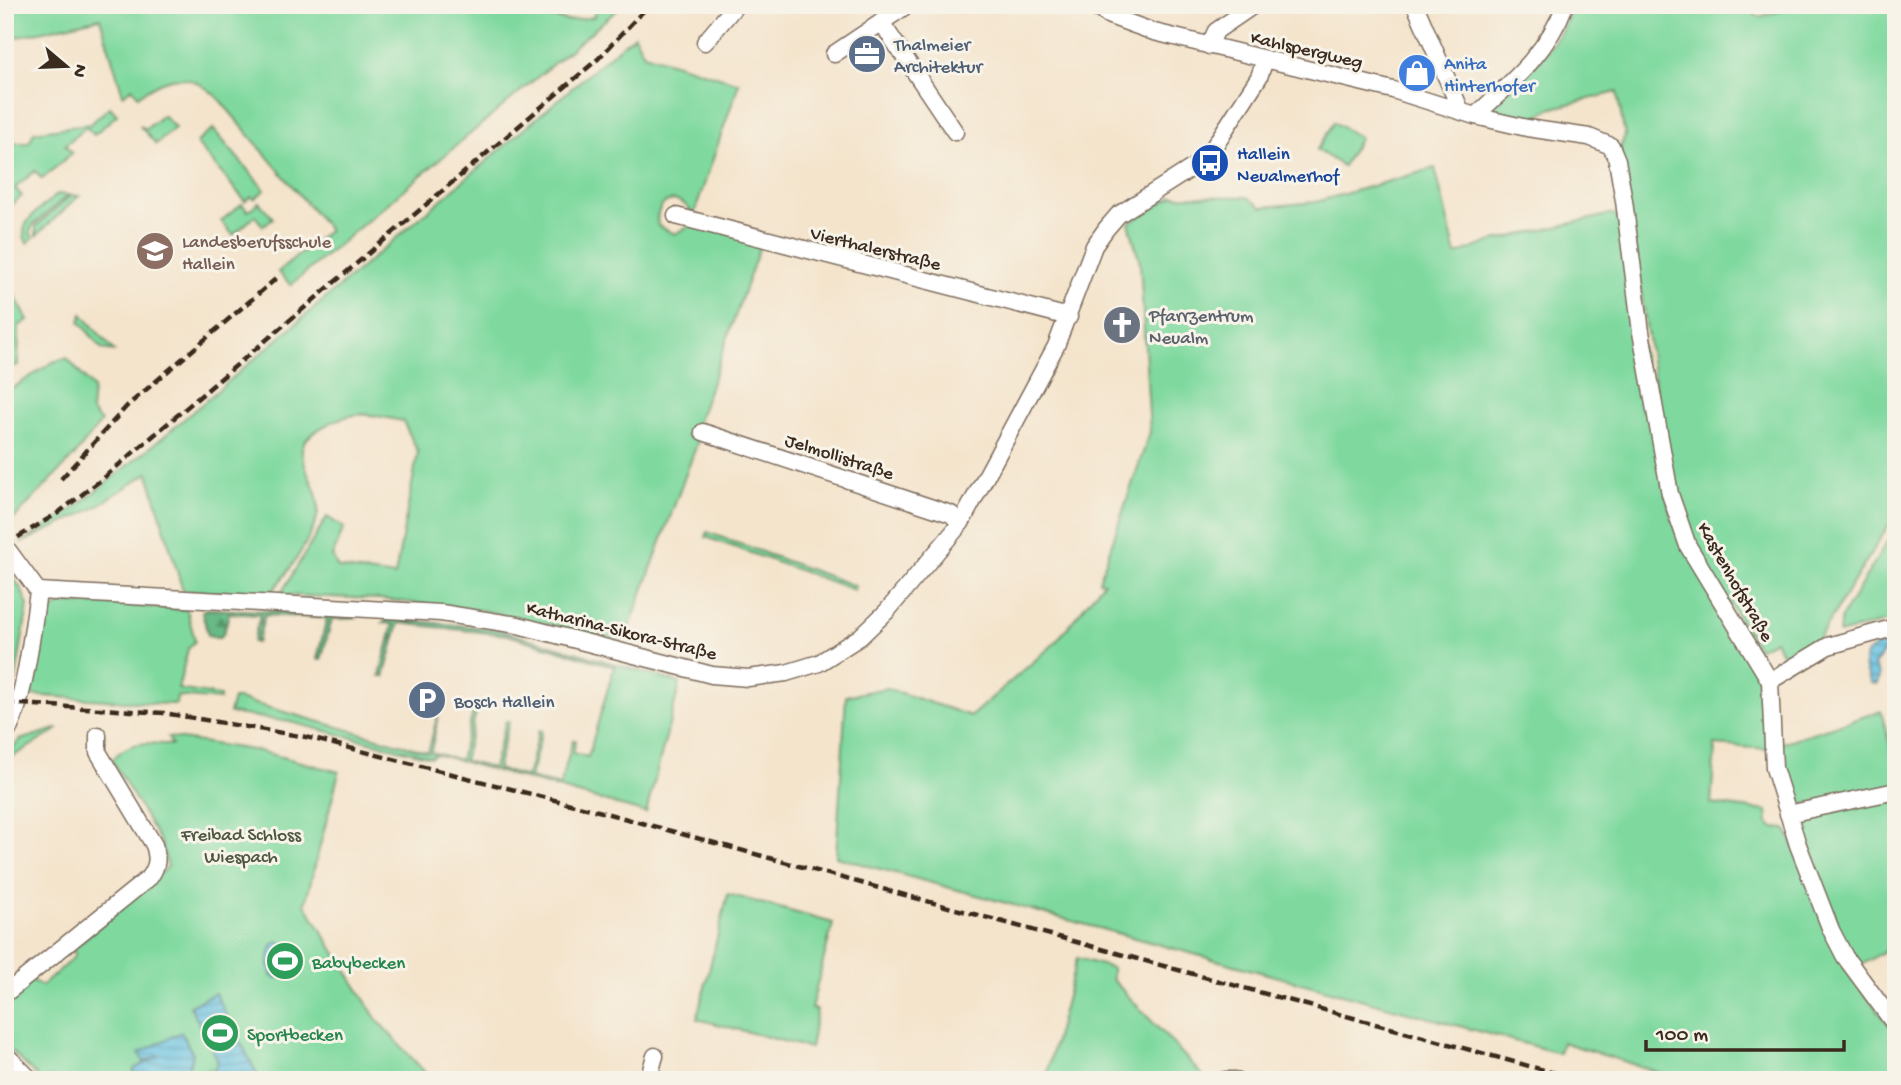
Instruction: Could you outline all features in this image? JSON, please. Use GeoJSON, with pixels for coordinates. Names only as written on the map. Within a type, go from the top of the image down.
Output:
{"type":"FeatureCollection","features":[{"type":"Feature","properties":{"kind":"street"},"geometry":{"type":"LineString","coordinates":[[705,42],[736,5]]}},
{"type":"Feature","properties":{"kind":"street"},"geometry":{"type":"LineString","coordinates":[[834,54],[907,5]]}},
{"type":"Feature","properties":{"kind":"street","name":"Kahlspergweg"},"geometry":{"type":"LineString","coordinates":[[1091,5],[1209,46],[1393,90],[1468,113]]}},
{"type":"Feature","properties":{"kind":"street"},"geometry":{"type":"LineString","coordinates":[[1209,46],[1216,32],[1254,5]]}},
{"type":"Feature","properties":{"kind":"street"},"geometry":{"type":"LineString","coordinates":[[1415,5],[1468,113],[1541,52],[1557,28],[1565,5]]}},
{"type":"Feature","properties":{"kind":"street"},"geometry":{"type":"LineString","coordinates":[[881,22],[955,132]]}},
{"type":"Feature","properties":{"kind":"street","name":"Katharina-Sikora-Straße"},"geometry":{"type":"LineString","coordinates":[[34,585],[441,613],[518,625],[691,670],[748,678],[786,673],[819,663],[841,651],[887,611],[961,523],[985,484],[1069,317],[1094,246],[1105,229],[1118,215],[1206,159],[1259,77],[1265,60]]}},
{"type":"Feature","properties":{"kind":"street","name":"Kastenhofstraße"},"geometry":{"type":"LineString","coordinates":[[1468,113],[1527,128],[1589,137],[1611,146],[1617,160],[1624,201],[1641,332],[1670,494],[1688,546],[1770,681],[1774,768],[1822,905],[1845,957],[1896,1027]]}},
{"type":"Feature","properties":{"kind":"street","name":"Vierthalerstraße"},"geometry":{"type":"LineString","coordinates":[[676,216],[1069,317]]}},
{"type":"Feature","properties":{"kind":"street","name":"Jelmollistraße"},"geometry":{"type":"LineString","coordinates":[[703,432],[951,514],[961,523]]}},
{"type":"Feature","properties":{"kind":"street"},"geometry":{"type":"LineString","coordinates":[[5,546],[34,585],[20,688],[12,725],[5,735]]}},
{"type":"Feature","properties":{"kind":"street"},"geometry":{"type":"LineString","coordinates":[[1770,681],[1828,646],[1896,627]]}},
{"type":"Feature","properties":{"kind":"street"},"geometry":{"type":"LineString","coordinates":[[5,993],[150,877],[156,868],[158,857],[154,845],[99,752],[98,735]]}},
{"type":"Feature","properties":{"kind":"street"},"geometry":{"type":"LineString","coordinates":[[1788,814],[1896,791]]}},
{"type":"Feature","properties":{"kind":"street"},"geometry":{"type":"LineString","coordinates":[[5,1054],[31,1080]]}},
{"type":"Feature","properties":{"kind":"street"},"geometry":{"type":"LineString","coordinates":[[648,1080],[655,1056]]}},
{"type":"Feature","properties":{"kind":"street"},"geometry":{"type":"LineString","coordinates":[[1225,1080],[1235,1080]]}},
{"type":"Feature","properties":{"kind":"green space"},"geometry":{"type":"Polygon","coordinates":[[[5,5],[494,5],[568,21],[594,17],[594,5],[623,5],[291,285],[278,272],[329,230],[219,99],[199,83],[180,78],[160,83],[138,96],[132,88],[123,95],[100,18],[5,40],[5,5]]]}},
{"type":"Feature","properties":{"kind":"green space"},"geometry":{"type":"Polygon","coordinates":[[[1573,5],[1613,8],[1634,5],[1746,5],[1759,17],[1800,5],[1896,5],[1896,513],[1819,638],[1787,667],[1775,640],[1758,649],[1699,555],[1678,507],[1660,420],[1620,148],[1625,136],[1617,92],[1549,109],[1525,124],[1487,115],[1490,107],[1549,49],[1573,5]]]}},
{"type":"Feature","properties":{"kind":"green space"},"geometry":{"type":"Polygon","coordinates":[[[634,35],[644,54],[739,83],[693,217],[683,203],[670,201],[660,209],[657,216],[658,226],[675,234],[692,225],[755,240],[759,249],[692,438],[698,441],[627,634],[622,640],[485,611],[379,599],[280,595],[327,517],[344,528],[332,556],[338,568],[395,576],[418,452],[403,421],[373,415],[361,414],[340,419],[321,428],[307,439],[302,453],[317,495],[316,520],[299,555],[269,594],[183,591],[148,473],[93,509],[21,543],[72,510],[162,438],[634,35]]]}},
{"type":"Feature","properties":{"kind":"green space"},"geometry":{"type":"Polygon","coordinates":[[[110,107],[117,115],[94,135],[86,127],[65,145],[72,153],[42,179],[35,171],[15,188],[22,196],[5,210],[5,143],[29,143],[34,132],[90,124],[110,107]]]}},
{"type":"Feature","properties":{"kind":"green space"},"geometry":{"type":"Polygon","coordinates":[[[163,115],[175,128],[156,144],[140,126],[146,129],[163,115]]]}},
{"type":"Feature","properties":{"kind":"green space"},"geometry":{"type":"Polygon","coordinates":[[[1334,122],[1360,138],[1343,166],[1317,150],[1334,122]]]}},
{"type":"Feature","properties":{"kind":"green space"},"geometry":{"type":"Polygon","coordinates":[[[213,129],[265,190],[254,199],[251,196],[245,201],[196,143],[213,129]]]}},
{"type":"Feature","properties":{"kind":"green space"},"geometry":{"type":"Polygon","coordinates":[[[1435,168],[1456,255],[1490,242],[1612,214],[1619,218],[1671,518],[1753,663],[1760,685],[1767,749],[1715,745],[1711,804],[1767,811],[1768,823],[1774,828],[1786,829],[1864,993],[1896,1034],[1896,1080],[1683,1080],[1562,1042],[1559,1053],[836,857],[846,696],[886,688],[971,716],[1055,643],[1104,582],[1099,581],[1150,432],[1140,263],[1129,223],[1173,196],[1247,197],[1262,207],[1316,202],[1435,168]]]}},
{"type":"Feature","properties":{"kind":"green space"},"geometry":{"type":"Polygon","coordinates":[[[58,194],[68,195],[33,225],[30,232],[33,238],[27,243],[24,235],[28,221],[58,194]]]}},
{"type":"Feature","properties":{"kind":"green space"},"geometry":{"type":"Polygon","coordinates":[[[71,195],[79,196],[36,236],[36,226],[71,195]]]}},
{"type":"Feature","properties":{"kind":"green space"},"geometry":{"type":"Polygon","coordinates":[[[259,202],[273,218],[263,226],[255,216],[233,235],[221,221],[242,204],[248,211],[259,202]]]}},
{"type":"Feature","properties":{"kind":"green space"},"geometry":{"type":"Polygon","coordinates":[[[5,278],[28,320],[19,326],[18,365],[7,368],[5,278]]]}},
{"type":"Feature","properties":{"kind":"green space"},"geometry":{"type":"Polygon","coordinates":[[[82,314],[114,351],[102,349],[80,322],[82,314]]]}},
{"type":"Feature","properties":{"kind":"green space"},"geometry":{"type":"Polygon","coordinates":[[[67,358],[93,388],[91,411],[101,422],[75,455],[6,527],[5,393],[53,362],[67,358]]]}},
{"type":"Feature","properties":{"kind":"green space"},"geometry":{"type":"Polygon","coordinates":[[[1896,527],[1896,619],[1839,634],[1841,618],[1896,527]]]}},
{"type":"Feature","properties":{"kind":"green space"},"geometry":{"type":"Polygon","coordinates":[[[707,532],[855,586],[854,590],[706,537],[707,532]]]}},
{"type":"Feature","properties":{"kind":"green space"},"geometry":{"type":"Polygon","coordinates":[[[5,567],[20,587],[28,605],[13,695],[5,695],[5,567]]]}},
{"type":"Feature","properties":{"kind":"green space"},"geometry":{"type":"Polygon","coordinates":[[[64,604],[108,604],[187,610],[195,641],[188,649],[178,689],[220,696],[220,700],[177,696],[176,704],[167,704],[28,695],[44,618],[50,610],[64,604]]]}},
{"type":"Feature","properties":{"kind":"green space"},"geometry":{"type":"Polygon","coordinates":[[[205,609],[330,613],[358,618],[332,619],[321,660],[317,659],[327,618],[265,615],[257,643],[253,642],[260,615],[229,613],[224,633],[219,638],[208,635],[202,612],[205,609]]]}},
{"type":"Feature","properties":{"kind":"green space"},"geometry":{"type":"Polygon","coordinates":[[[388,618],[496,629],[615,664],[615,667],[507,635],[399,623],[384,677],[380,676],[393,624],[383,623],[388,618]]]}},
{"type":"Feature","properties":{"kind":"green space"},"geometry":{"type":"Polygon","coordinates":[[[615,664],[680,683],[646,813],[436,754],[431,757],[290,722],[229,713],[233,699],[238,699],[428,752],[441,703],[431,752],[460,760],[473,712],[476,713],[464,761],[493,768],[506,721],[509,722],[497,769],[527,777],[539,730],[542,731],[530,778],[560,786],[573,740],[576,740],[573,753],[588,757],[615,664]]]}},
{"type":"Feature","properties":{"kind":"green space"},"geometry":{"type":"Polygon","coordinates":[[[1881,711],[1896,770],[1896,787],[1793,806],[1778,744],[1881,711]]]}},
{"type":"Feature","properties":{"kind":"green space"},"geometry":{"type":"Polygon","coordinates":[[[59,728],[5,761],[5,756],[20,740],[59,728]]]}},
{"type":"Feature","properties":{"kind":"green space","name":"Freibad Schloss Wiespach"},"geometry":{"type":"Polygon","coordinates":[[[168,737],[259,751],[339,772],[305,904],[377,1020],[430,1078],[428,1080],[260,1080],[215,993],[190,1006],[218,1060],[214,1070],[209,1069],[200,1080],[184,1080],[193,1054],[140,1053],[144,1062],[159,1056],[134,1069],[133,1080],[55,1080],[52,1077],[41,1080],[5,1045],[5,1000],[29,979],[42,986],[75,956],[74,948],[168,867],[161,843],[112,760],[118,753],[139,744],[172,745],[168,737]],[[278,942],[269,957],[271,976],[280,978],[287,971],[296,970],[302,962],[293,949],[278,942]]]}},
{"type":"Feature","properties":{"kind":"green space"},"geometry":{"type":"Polygon","coordinates":[[[1896,796],[1896,944],[1858,967],[1848,952],[1802,842],[1798,819],[1896,796]]]}},
{"type":"Feature","properties":{"kind":"green space"},"geometry":{"type":"Polygon","coordinates":[[[728,894],[833,923],[811,1008],[817,1010],[810,1048],[697,1019],[728,894]]]}},
{"type":"Feature","properties":{"kind":"green space"},"geometry":{"type":"Polygon","coordinates":[[[1077,958],[1112,968],[1112,979],[1207,1080],[1045,1080],[1077,958]]]}},
{"type":"Feature","properties":{"kind":"water"},"geometry":{"type":"Polygon","coordinates":[[[1882,645],[1884,652],[1874,665],[1879,676],[1877,684],[1871,683],[1865,671],[1864,660],[1870,651],[1882,645]]]}},
{"type":"Feature","properties":{"kind":"water","name":"Babybecken"},"geometry":{"type":"Polygon","coordinates":[[[278,942],[293,949],[302,965],[275,979],[270,972],[269,957],[273,944],[278,942]]]}},
{"type":"Feature","properties":{"kind":"water","name":"Sportbecken"},"geometry":{"type":"Polygon","coordinates":[[[215,993],[260,1080],[211,1080],[218,1060],[190,1006],[215,993]]]}},
{"type":"Feature","properties":{"kind":"water"},"geometry":{"type":"Polygon","coordinates":[[[181,1032],[193,1054],[184,1080],[133,1080],[134,1069],[159,1056],[144,1062],[139,1053],[181,1032]]]}},
{"type":"Feature","properties":{"kind":"railway"},"geometry":{"type":"LineString","coordinates":[[5,545],[58,513],[101,480],[598,59],[649,5]]}},
{"type":"Feature","properties":{"kind":"railway"},"geometry":{"type":"LineString","coordinates":[[61,479],[127,406],[278,277]]}},
{"type":"Feature","properties":{"kind":"railway"},"geometry":{"type":"LineString","coordinates":[[5,703],[164,713],[306,737],[598,811],[1580,1080]]}},
{"type":"Feature","properties":{"kind":"place","name":"Thalmeier Architektur"},"geometry":{"type":"Point","coordinates":[867,54]}},
{"type":"Feature","properties":{"kind":"place","name":"Anita Hinterhofer"},"geometry":{"type":"Point","coordinates":[1417,73]}},
{"type":"Feature","properties":{"kind":"place","name":"Hallein Neualmerhof"},"geometry":{"type":"Point","coordinates":[1210,163]}},
{"type":"Feature","properties":{"kind":"place","name":"Landesberufsschule Hallein"},"geometry":{"type":"Point","coordinates":[155,251]}},
{"type":"Feature","properties":{"kind":"place","name":"Pfarrzentrum Neualm"},"geometry":{"type":"Point","coordinates":[1122,325]}},
{"type":"Feature","properties":{"kind":"place","name":"Bosch Hallein"},"geometry":{"type":"Point","coordinates":[427,700]}},
{"type":"Feature","properties":{"kind":"place","name":"Babybecken"},"geometry":{"type":"Point","coordinates":[285,961]}},
{"type":"Feature","properties":{"kind":"place","name":"Sportbecken"},"geometry":{"type":"Point","coordinates":[220,1033]}}]}
